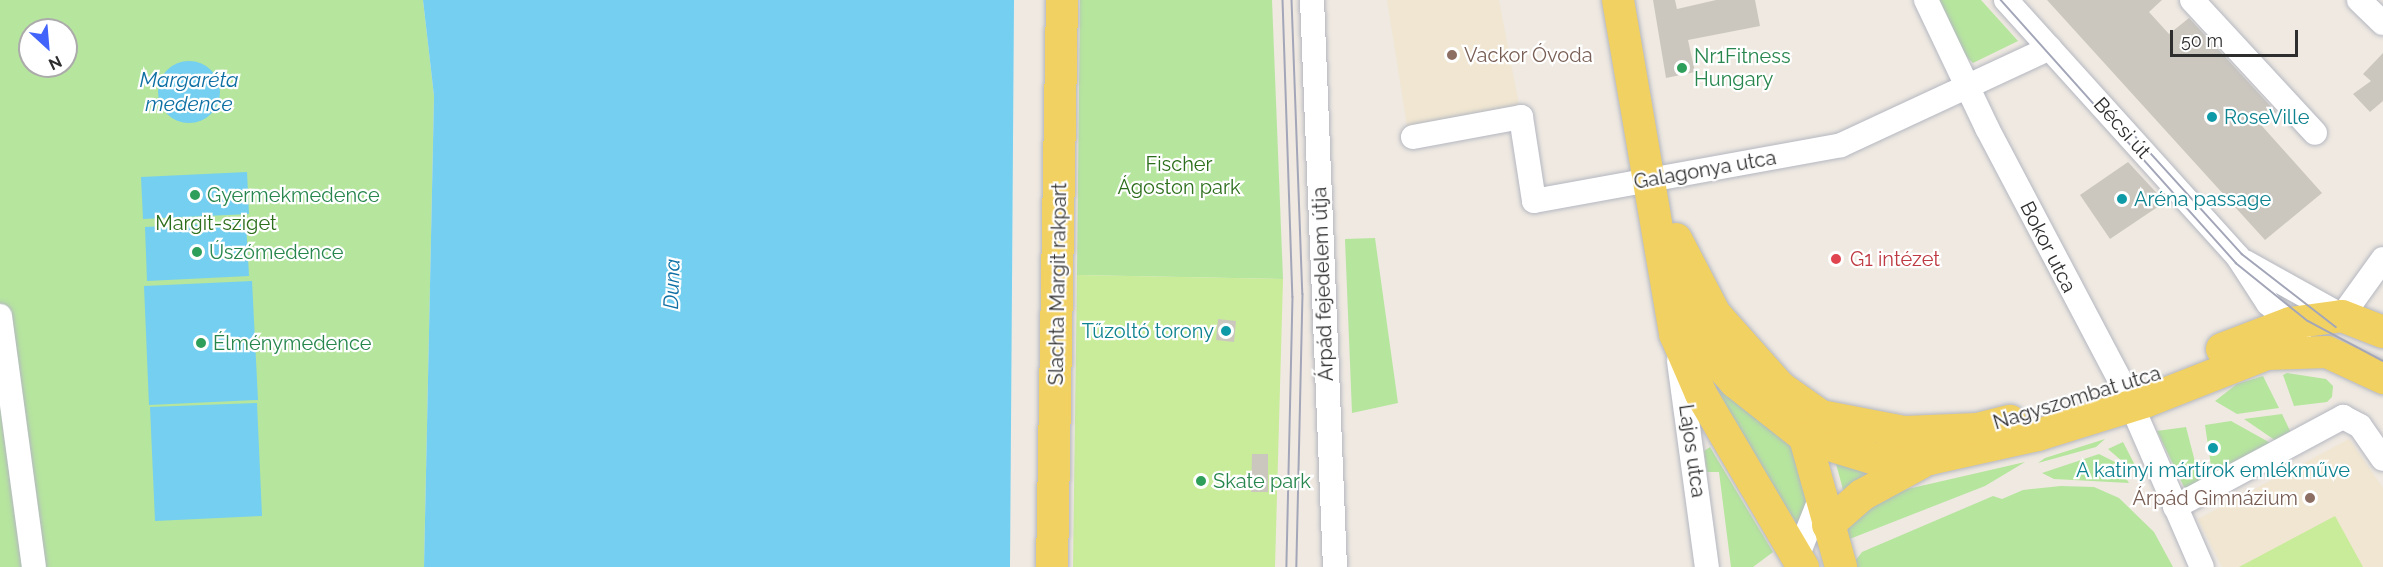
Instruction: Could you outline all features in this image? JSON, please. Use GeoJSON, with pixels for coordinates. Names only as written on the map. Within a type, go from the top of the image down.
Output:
{"type":"FeatureCollection","features":[{"type":"Feature","properties":{"kind":"main road","name":"Slachta Margit rakpart"},"geometry":{"type":"LineString","coordinates":[[1052,567],[1062,0]]}},
{"type":"Feature","properties":{"kind":"main road","name":"Lajos utca"},"geometry":{"type":"LineString","coordinates":[[1618,0],[1653,189],[1675,334],[1701,394],[1796,564]]}},
{"type":"Feature","properties":{"kind":"main road","name":"Lajos utca"},"geometry":{"type":"LineString","coordinates":[[1653,189],[1715,314],[1780,387]]}},
{"type":"Feature","properties":{"kind":"main road","name":"Nagyszombat utca"},"geometry":{"type":"LineString","coordinates":[[1664,260],[1680,306],[1710,354],[1735,382],[1806,438],[1875,459],[1930,459],[1979,450],[2127,397],[2253,357],[2327,352]]}},
{"type":"Feature","properties":{"kind":"main road","name":"Nagyszombat utca"},"geometry":{"type":"LineString","coordinates":[[1780,387],[1821,416],[1905,432],[1977,429],[2127,397],[2260,333],[2279,313],[2342,316]]}},
{"type":"Feature","properties":{"kind":"main road","name":"Bécsi út"},"geometry":{"type":"LineString","coordinates":[[2342,316],[2383,332]]}},
{"type":"Feature","properties":{"kind":"main road","name":"Bécsi út"},"geometry":{"type":"LineString","coordinates":[[2327,352],[2383,378]]}},
{"type":"Feature","properties":{"kind":"main road"},"geometry":{"type":"LineString","coordinates":[[1780,387],[1806,438],[1841,567]]}},
{"type":"Feature","properties":{"kind":"main road","name":"Nagyszombat utca"},"geometry":{"type":"LineString","coordinates":[[1824,511],[1930,459]]}},
{"type":"Feature","properties":{"kind":"street","name":"Árpád fejedelem útja"},"geometry":{"type":"LineString","coordinates":[[1312,0],[1335,567]]}},
{"type":"Feature","properties":{"kind":"street","name":"Bokor utca"},"geometry":{"type":"LineString","coordinates":[[1926,0],[1966,88],[2127,397],[2202,567]]}},
{"type":"Feature","properties":{"kind":"street","name":"Bécsi út"},"geometry":{"type":"LineString","coordinates":[[2006,0],[2238,257],[2279,313],[2327,352]]}},
{"type":"Feature","properties":{"kind":"street"},"geometry":{"type":"LineString","coordinates":[[2192,0],[2315,133]]}},
{"type":"Feature","properties":{"kind":"street"},"geometry":{"type":"LineString","coordinates":[[2359,0],[2383,23]]}},
{"type":"Feature","properties":{"kind":"street","name":"Galagonya utca"},"geometry":{"type":"LineString","coordinates":[[1413,137],[1521,117],[1534,201],[1653,189],[1841,145],[2050,48]]}},
{"type":"Feature","properties":{"kind":"street","name":"Bécsi út"},"geometry":{"type":"LineString","coordinates":[[2238,257],[2342,316]]}},
{"type":"Feature","properties":{"kind":"street"},"geometry":{"type":"LineString","coordinates":[[2342,316],[2383,259]]}},
{"type":"Feature","properties":{"kind":"street"},"geometry":{"type":"LineString","coordinates":[[0,316],[34,567]]}},
{"type":"Feature","properties":{"kind":"street","name":"Lajos utca"},"geometry":{"type":"LineString","coordinates":[[1675,334],[1707,567]]}},
{"type":"Feature","properties":{"kind":"street"},"geometry":{"type":"LineString","coordinates":[[2175,507],[2343,417],[2360,426],[2383,459]]}},
{"type":"Feature","properties":{"kind":"street","name":"Nagyszombat utca"},"geometry":{"type":"LineString","coordinates":[[1796,564],[1824,511]]}},
{"type":"Feature","properties":{"kind":"shaded area","name":"Vackor Óvoda"},"geometry":{"type":"Polygon","coordinates":[[[1387,0],[1499,0],[1519,105],[1407,126],[1387,0]]]}},
{"type":"Feature","properties":{"kind":"shaded area","name":"Árpád Gimnázium"},"geometry":{"type":"Polygon","coordinates":[[[2349,439],[2383,488],[2383,567],[2222,567],[2198,519],[2349,439]]]}},
{"type":"Feature","properties":{"kind":"green space","name":"Margit-sziget"},"geometry":{"type":"Polygon","coordinates":[[[0,0],[423,0],[434,96],[424,567],[0,567],[0,0]]]}},
{"type":"Feature","properties":{"kind":"green space","name":"Fischer Ágoston park"},"geometry":{"type":"Polygon","coordinates":[[[1080,0],[1272,0],[1283,279],[1077,275],[1080,0]]]}},
{"type":"Feature","properties":{"kind":"green space"},"geometry":{"type":"Polygon","coordinates":[[[1935,0],[1981,0],[2018,41],[1973,63],[1958,48],[1935,0]]]}},
{"type":"Feature","properties":{"kind":"green space"},"geometry":{"type":"Polygon","coordinates":[[[1375,238],[1398,403],[1352,413],[1345,239],[1375,238]]]}},
{"type":"Feature","properties":{"kind":"green space"},"geometry":{"type":"Polygon","coordinates":[[[1077,275],[1283,279],[1275,567],[1073,567],[1077,275]]]}},
{"type":"Feature","properties":{"kind":"green space"},"geometry":{"type":"Polygon","coordinates":[[[2287,373],[2326,379],[2333,386],[2332,397],[2327,402],[2294,406],[2283,375],[2287,373]]]}},
{"type":"Feature","properties":{"kind":"green space"},"geometry":{"type":"Polygon","coordinates":[[[2263,376],[2279,408],[2237,414],[2215,401],[2237,384],[2263,376]]]}},
{"type":"Feature","properties":{"kind":"green space"},"geometry":{"type":"Polygon","coordinates":[[[1718,385],[1795,449],[1809,494],[1798,526],[1712,393],[1718,385]]]}},
{"type":"Feature","properties":{"kind":"green space"},"geometry":{"type":"Polygon","coordinates":[[[2282,414],[2292,435],[2279,443],[2244,419],[2282,414]]]}},
{"type":"Feature","properties":{"kind":"green space"},"geometry":{"type":"Polygon","coordinates":[[[2231,421],[2274,445],[2213,479],[2205,425],[2231,421]]]}},
{"type":"Feature","properties":{"kind":"green space"},"geometry":{"type":"Polygon","coordinates":[[[2186,427],[2201,485],[2187,493],[2157,431],[2186,427]]]}},
{"type":"Feature","properties":{"kind":"green space"},"geometry":{"type":"Polygon","coordinates":[[[2105,439],[2096,447],[2038,463],[2045,458],[2105,439]]]}},
{"type":"Feature","properties":{"kind":"green space"},"geometry":{"type":"Polygon","coordinates":[[[2123,442],[2139,473],[2138,475],[2108,449],[2123,442]]]}},
{"type":"Feature","properties":{"kind":"green space"},"geometry":{"type":"Polygon","coordinates":[[[1710,447],[1773,552],[1753,567],[1731,567],[1719,472],[1707,472],[1704,451],[1710,447]]]}},
{"type":"Feature","properties":{"kind":"green space"},"geometry":{"type":"Polygon","coordinates":[[[2099,454],[2115,462],[2129,483],[2054,479],[2042,473],[2099,454]]]}},
{"type":"Feature","properties":{"kind":"green space"},"geometry":{"type":"Polygon","coordinates":[[[1835,460],[1888,469],[1845,497],[1835,460]]]}},
{"type":"Feature","properties":{"kind":"green space"},"geometry":{"type":"Polygon","coordinates":[[[2025,462],[1985,486],[1847,540],[1848,524],[1858,515],[1899,491],[2025,462]]]}},
{"type":"Feature","properties":{"kind":"green space"},"geometry":{"type":"Polygon","coordinates":[[[2061,486],[2094,487],[2119,498],[2154,532],[2173,567],[1857,567],[1855,561],[1862,552],[1993,496],[2002,499],[2023,490],[2061,486]]]}},
{"type":"Feature","properties":{"kind":"green space"},"geometry":{"type":"Polygon","coordinates":[[[2335,516],[2363,567],[2239,567],[2335,516]]]}},
{"type":"Feature","properties":{"kind":"water","name":"Duna"},"geometry":{"type":"Polygon","coordinates":[[[423,0],[1014,0],[1010,567],[424,567],[434,96],[423,0]]]}},
{"type":"Feature","properties":{"kind":"water","name":"Margaréta medence"},"geometry":{"type":"Polygon","coordinates":[[[183,61],[195,61],[211,70],[218,80],[220,92],[218,104],[211,114],[195,123],[183,123],[172,118],[163,109],[158,98],[158,86],[163,75],[172,66],[183,61]]]}},
{"type":"Feature","properties":{"kind":"water","name":"Gyermekmedence"},"geometry":{"type":"Polygon","coordinates":[[[247,172],[249,214],[143,219],[141,177],[247,172]]]}},
{"type":"Feature","properties":{"kind":"water","name":"Úszómedence"},"geometry":{"type":"Polygon","coordinates":[[[246,222],[249,276],[147,281],[145,227],[246,222]]]}},
{"type":"Feature","properties":{"kind":"water","name":"Élménymedence"},"geometry":{"type":"Polygon","coordinates":[[[252,281],[258,400],[149,405],[144,286],[252,281]]]}},
{"type":"Feature","properties":{"kind":"water"},"geometry":{"type":"Polygon","coordinates":[[[257,403],[262,516],[155,521],[150,407],[257,403]]]}},
{"type":"Feature","properties":{"kind":"building"},"geometry":{"type":"Polygon","coordinates":[[[1653,0],[1675,0],[1677,9],[1716,0],[1755,0],[1760,26],[1688,40],[1695,72],[1666,78],[1653,0]]]}},
{"type":"Feature","properties":{"kind":"building","name":"RoseVille"},"geometry":{"type":"Polygon","coordinates":[[[2047,0],[2162,0],[2149,12],[2169,34],[2189,18],[2276,112],[2262,126],[2322,193],[2265,240],[2047,0]]]}},
{"type":"Feature","properties":{"kind":"building"},"geometry":{"type":"Polygon","coordinates":[[[2383,53],[2383,101],[2370,112],[2353,94],[2371,81],[2363,74],[2383,53]]]}},
{"type":"Feature","properties":{"kind":"building","name":"Aréna passage"},"geometry":{"type":"Polygon","coordinates":[[[2128,162],[2165,202],[2110,239],[2080,195],[2128,162]]]}},
{"type":"Feature","properties":{"kind":"building","name":"Tűzoltó torony"},"geometry":{"type":"Polygon","coordinates":[[[1218,319],[1236,321],[1234,342],[1216,340],[1218,319]]]}},
{"type":"Feature","properties":{"kind":"building"},"geometry":{"type":"Polygon","coordinates":[[[1252,454],[1268,454],[1268,492],[1251,492],[1252,454]]]}},
{"type":"Feature","properties":{"kind":"tram line"},"geometry":{"type":"LineString","coordinates":[[1283,0],[1293,297],[1287,567]]}},
{"type":"Feature","properties":{"kind":"tram line"},"geometry":{"type":"LineString","coordinates":[[1292,0],[1303,294],[1297,567]]}},
{"type":"Feature","properties":{"kind":"tram line"},"geometry":{"type":"LineString","coordinates":[[2001,0],[2236,263],[2308,321],[2383,361]]}},
{"type":"Feature","properties":{"kind":"tram line"},"geometry":{"type":"LineString","coordinates":[[2136,137],[2242,254],[2336,327]]}},
{"type":"Feature","properties":{"kind":"place","name":"Vackor Óvoda"},"geometry":{"type":"Point","coordinates":[1452,55]}},
{"type":"Feature","properties":{"kind":"place","name":"Nr1Fitness Hungary"},"geometry":{"type":"Point","coordinates":[1682,68]}},
{"type":"Feature","properties":{"kind":"place","name":"RoseVille"},"geometry":{"type":"Point","coordinates":[2212,117]}},
{"type":"Feature","properties":{"kind":"place","name":"Gyermekmedence"},"geometry":{"type":"Point","coordinates":[195,195]}},
{"type":"Feature","properties":{"kind":"place","name":"Aréna passage"},"geometry":{"type":"Point","coordinates":[2122,199]}},
{"type":"Feature","properties":{"kind":"place","name":"Úszómedence"},"geometry":{"type":"Point","coordinates":[197,252]}},
{"type":"Feature","properties":{"kind":"place","name":"G1 intézet"},"geometry":{"type":"Point","coordinates":[1836,259]}},
{"type":"Feature","properties":{"kind":"place","name":"Tűzoltó torony"},"geometry":{"type":"Point","coordinates":[1226,331]}},
{"type":"Feature","properties":{"kind":"place","name":"Élménymedence"},"geometry":{"type":"Point","coordinates":[201,343]}},
{"type":"Feature","properties":{"kind":"place","name":"A katinyi mártírok emlékműve"},"geometry":{"type":"Point","coordinates":[2213,448]}},
{"type":"Feature","properties":{"kind":"place","name":"Skate park"},"geometry":{"type":"Point","coordinates":[1201,481]}},
{"type":"Feature","properties":{"kind":"place","name":"Árpád Gimnázium"},"geometry":{"type":"Point","coordinates":[2310,498]}}]}
